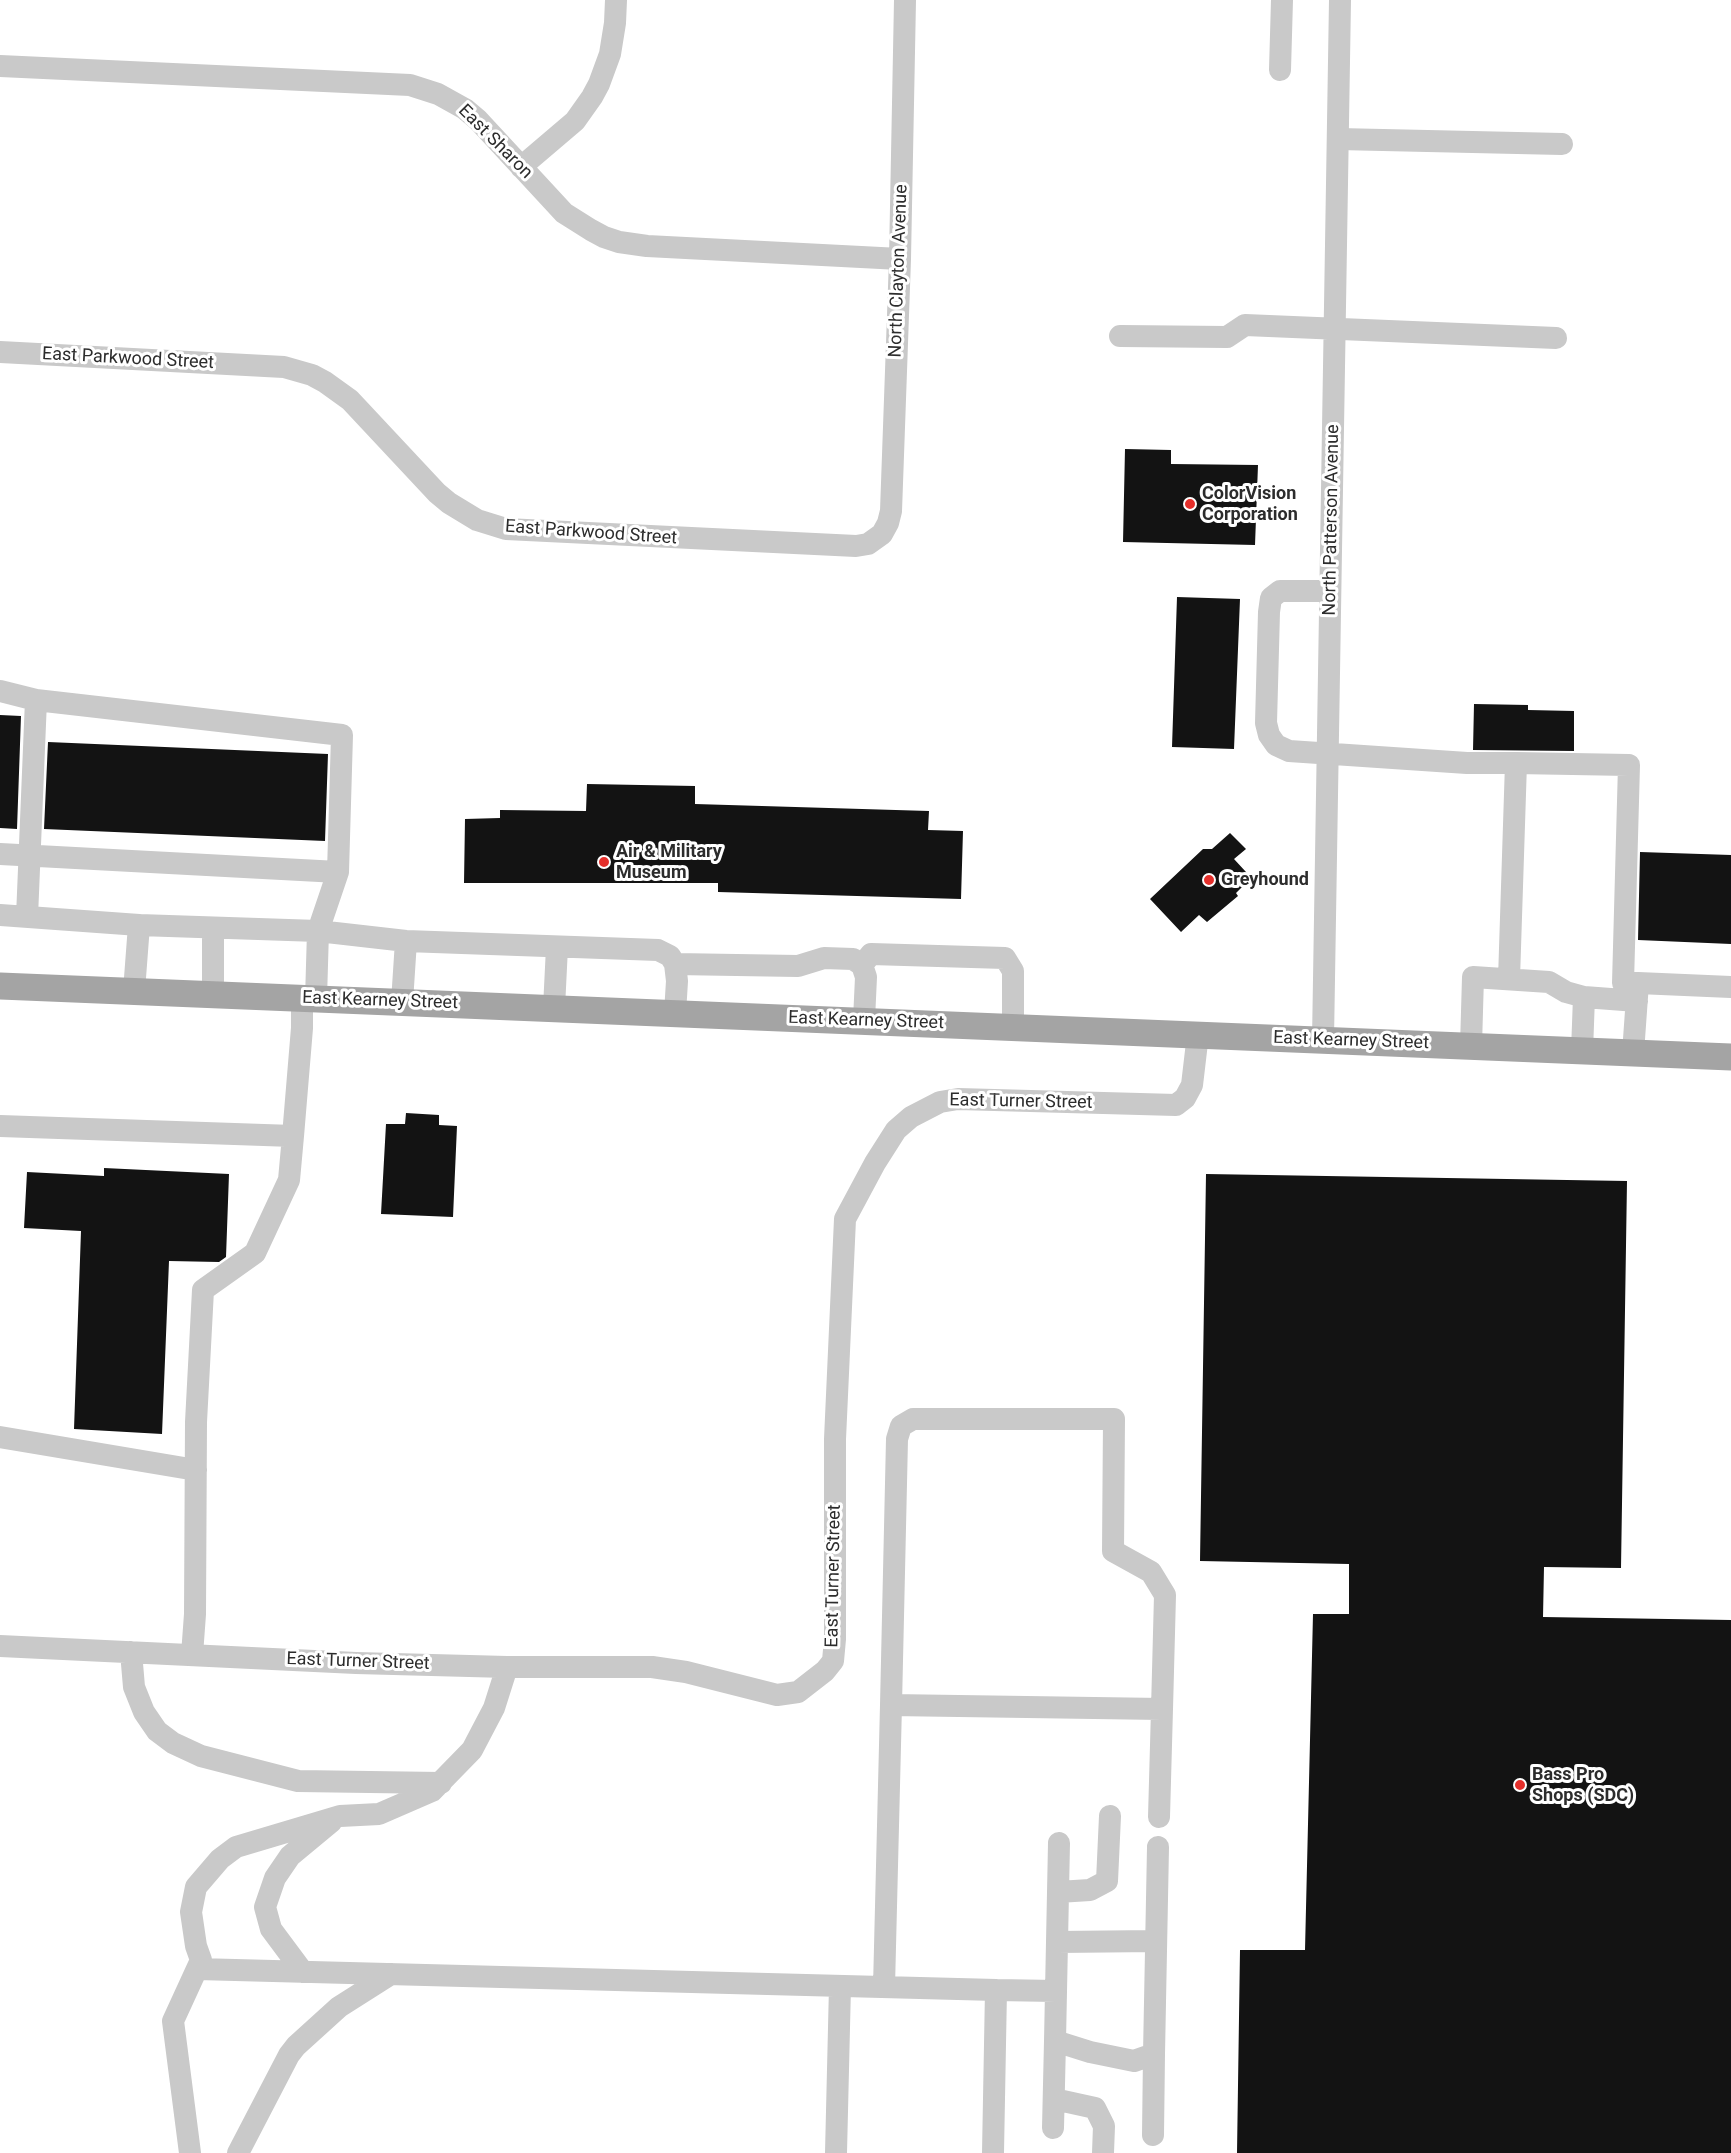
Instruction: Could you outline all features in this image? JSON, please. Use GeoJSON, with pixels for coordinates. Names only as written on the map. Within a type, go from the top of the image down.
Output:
{"type":"FeatureCollection","features":[{"type":"Feature","properties":{"kind":"main road","name":"East Kearney Street"},"geometry":{"type":"LineString","coordinates":[[0,986],[1731,1057]]}},
{"type":"Feature","properties":{"kind":"street"},"geometry":{"type":"LineString","coordinates":[[521,167],[570,126],[592,97],[610,54],[615,22],[615,0]]}},
{"type":"Feature","properties":{"kind":"street","name":"North Clayton Avenue"},"geometry":{"type":"LineString","coordinates":[[878,538],[886,528],[891,511],[900,259],[905,0]]}},
{"type":"Feature","properties":{"kind":"street"},"geometry":{"type":"LineString","coordinates":[[1280,70],[1282,0]]}},
{"type":"Feature","properties":{"kind":"street","name":"North Patterson Avenue"},"geometry":{"type":"LineString","coordinates":[[1323,1040],[1340,0]]}},
{"type":"Feature","properties":{"kind":"street","name":"East Sharon"},"geometry":{"type":"LineString","coordinates":[[0,66],[410,85],[438,94],[465,110],[564,213],[591,230],[619,242],[647,246],[900,259]]}},
{"type":"Feature","properties":{"kind":"street"},"geometry":{"type":"LineString","coordinates":[[1338,139],[1562,144]]}},
{"type":"Feature","properties":{"kind":"street"},"geometry":{"type":"LineString","coordinates":[[1120,336],[1227,337],[1245,325],[1556,338]]}},
{"type":"Feature","properties":{"kind":"street","name":"East Parkwood Street"},"geometry":{"type":"LineString","coordinates":[[0,352],[284,368],[312,375],[350,400],[449,503],[477,520],[506,530],[856,546],[868,544],[878,538]]}},
{"type":"Feature","properties":{"kind":"street"},"geometry":{"type":"LineString","coordinates":[[1330,591],[1280,591],[1271,598],[1266,712],[1269,735],[1276,745],[1289,751],[1467,763],[1629,765],[1623,982],[1637,992]]}},
{"type":"Feature","properties":{"kind":"street"},"geometry":{"type":"LineString","coordinates":[[0,691],[36,700],[342,735],[339,872],[318,931],[309,998],[302,1028],[289,1180],[255,1253],[203,1290],[196,1422],[195,1614],[192,1655]]}},
{"type":"Feature","properties":{"kind":"street"},"geometry":{"type":"LineString","coordinates":[[27,917],[36,700]]}},
{"type":"Feature","properties":{"kind":"street"},"geometry":{"type":"LineString","coordinates":[[1509,979],[1516,763]]}},
{"type":"Feature","properties":{"kind":"street"},"geometry":{"type":"LineString","coordinates":[[0,854],[339,872]]}},
{"type":"Feature","properties":{"kind":"street"},"geometry":{"type":"LineString","coordinates":[[0,915],[139,925],[318,931],[406,942],[657,950],[670,956],[675,964],[677,981],[675,1013]]}},
{"type":"Feature","properties":{"kind":"street"},"geometry":{"type":"LineString","coordinates":[[134,992],[139,925]]}},
{"type":"Feature","properties":{"kind":"street"},"geometry":{"type":"LineString","coordinates":[[213,928],[213,995]]}},
{"type":"Feature","properties":{"kind":"street"},"geometry":{"type":"LineString","coordinates":[[402,1002],[406,942]]}},
{"type":"Feature","properties":{"kind":"street"},"geometry":{"type":"LineString","coordinates":[[554,1008],[557,947]]}},
{"type":"Feature","properties":{"kind":"street"},"geometry":{"type":"LineString","coordinates":[[862,965],[871,954],[1005,958],[1013,971],[1013,1026]]}},
{"type":"Feature","properties":{"kind":"street"},"geometry":{"type":"LineString","coordinates":[[675,964],[798,966],[824,958],[853,959],[862,965],[866,977],[864,1020]]}},
{"type":"Feature","properties":{"kind":"street"},"geometry":{"type":"LineString","coordinates":[[1471,1046],[1473,977],[1549,982],[1566,992],[1584,998],[1637,992],[1731,987]]}},
{"type":"Feature","properties":{"kind":"street"},"geometry":{"type":"LineString","coordinates":[[1633,1053],[1637,992]]}},
{"type":"Feature","properties":{"kind":"street"},"geometry":{"type":"LineString","coordinates":[[1582,1051],[1584,998]]}},
{"type":"Feature","properties":{"kind":"street","name":"East Turner Street"},"geometry":{"type":"LineString","coordinates":[[0,1646],[507,1667],[652,1667],[686,1672],[777,1695],[798,1692],[825,1671],[832,1661],[835,1639],[835,1439],[845,1219],[875,1163],[896,1130],[911,1116],[940,1102],[958,1099],[1176,1105],[1185,1098],[1192,1085],[1198,1034]]}},
{"type":"Feature","properties":{"kind":"street"},"geometry":{"type":"LineString","coordinates":[[0,1126],[293,1136]]}},
{"type":"Feature","properties":{"kind":"street"},"geometry":{"type":"LineString","coordinates":[[884,1987],[897,1439],[902,1426],[913,1419],[1114,1419],[1113,1551],[1151,1572],[1165,1595],[1160,1816]]}},
{"type":"Feature","properties":{"kind":"street"},"geometry":{"type":"LineString","coordinates":[[0,1437],[196,1470]]}},
{"type":"Feature","properties":{"kind":"street"},"geometry":{"type":"LineString","coordinates":[[131,1652],[134,1687],[144,1712],[157,1731],[173,1743],[201,1756],[298,1781],[441,1783]]}},
{"type":"Feature","properties":{"kind":"street"},"geometry":{"type":"LineString","coordinates":[[190,2153],[173,2021],[201,1960],[196,1946],[191,1912],[196,1887],[220,1859],[236,1847],[339,1816],[379,1814],[432,1791],[472,1750],[494,1708],[507,1667]]}},
{"type":"Feature","properties":{"kind":"street"},"geometry":{"type":"LineString","coordinates":[[891,1705],[1162,1709]]}},
{"type":"Feature","properties":{"kind":"street"},"geometry":{"type":"LineString","coordinates":[[303,1972],[271,1929],[265,1907],[275,1878],[290,1856],[339,1816]]}},
{"type":"Feature","properties":{"kind":"street"},"geometry":{"type":"LineString","coordinates":[[1058,1892],[1090,1890],[1107,1881],[1110,1816]]}},
{"type":"Feature","properties":{"kind":"street"},"geometry":{"type":"LineString","coordinates":[[1053,2128],[1059,1843]]}},
{"type":"Feature","properties":{"kind":"street"},"geometry":{"type":"LineString","coordinates":[[1153,2135],[1158,1847]]}},
{"type":"Feature","properties":{"kind":"street"},"geometry":{"type":"LineString","coordinates":[[1057,1942],[1156,1941]]}},
{"type":"Feature","properties":{"kind":"street"},"geometry":{"type":"LineString","coordinates":[[197,1969],[1056,1991]]}},
{"type":"Feature","properties":{"kind":"street"},"geometry":{"type":"LineString","coordinates":[[238,2153],[289,2055],[296,2046],[339,2007],[391,1974]]}},
{"type":"Feature","properties":{"kind":"street"},"geometry":{"type":"LineString","coordinates":[[836,2153],[840,1986]]}},
{"type":"Feature","properties":{"kind":"street"},"geometry":{"type":"LineString","coordinates":[[993,2153],[996,1990]]}},
{"type":"Feature","properties":{"kind":"street"},"geometry":{"type":"LineString","coordinates":[[1055,2041],[1090,2052],[1134,2061],[1154,2054]]}},
{"type":"Feature","properties":{"kind":"street"},"geometry":{"type":"LineString","coordinates":[[1054,2099],[1095,2108],[1104,2126],[1103,2153]]}},
{"type":"Feature","properties":{"kind":"building","name":"ColorVision Corporation"},"geometry":{"type":"Polygon","coordinates":[[[1125,449],[1171,450],[1171,464],[1258,465],[1255,545],[1123,542],[1125,449]]]}},
{"type":"Feature","properties":{"kind":"building"},"geometry":{"type":"Polygon","coordinates":[[[1177,597],[1240,599],[1234,749],[1172,747],[1177,597]]]}},
{"type":"Feature","properties":{"kind":"building"},"geometry":{"type":"Polygon","coordinates":[[[1474,704],[1528,705],[1528,710],[1574,711],[1574,751],[1473,750],[1474,704]]]}},
{"type":"Feature","properties":{"kind":"building"},"geometry":{"type":"Polygon","coordinates":[[[0,715],[21,716],[17,829],[0,828],[0,715]]]}},
{"type":"Feature","properties":{"kind":"building"},"geometry":{"type":"Polygon","coordinates":[[[48,742],[328,754],[325,841],[44,829],[48,742]]]}},
{"type":"Feature","properties":{"kind":"building"},"geometry":{"type":"Polygon","coordinates":[[[587,784],[695,786],[695,804],[929,811],[928,830],[963,831],[961,899],[718,892],[718,883],[464,883],[465,819],[500,818],[500,810],[586,811],[587,784]]]}},
{"type":"Feature","properties":{"kind":"building","name":"Greyhound"},"geometry":{"type":"Polygon","coordinates":[[[1230,833],[1246,849],[1234,859],[1246,872],[1248,877],[1246,883],[1236,893],[1238,896],[1207,922],[1199,915],[1181,932],[1150,899],[1203,849],[1212,849],[1230,833]]]}},
{"type":"Feature","properties":{"kind":"building"},"geometry":{"type":"Polygon","coordinates":[[[1640,852],[1731,855],[1731,944],[1638,940],[1640,852]]]}},
{"type":"Feature","properties":{"kind":"building"},"geometry":{"type":"Polygon","coordinates":[[[406,1113],[439,1115],[439,1125],[457,1126],[453,1217],[381,1214],[386,1124],[405,1124],[406,1113]]]}},
{"type":"Feature","properties":{"kind":"building"},"geometry":{"type":"Polygon","coordinates":[[[104,1168],[229,1174],[226,1257],[219,1262],[169,1261],[162,1434],[74,1429],[81,1231],[24,1228],[27,1172],[104,1176],[104,1168]]]}},
{"type":"Feature","properties":{"kind":"building"},"geometry":{"type":"Polygon","coordinates":[[[1206,1174],[1627,1181],[1621,1568],[1544,1567],[1543,1617],[1731,1620],[1731,2153],[1237,2153],[1240,1950],[1305,1950],[1313,1614],[1349,1614],[1349,1564],[1200,1561],[1206,1174]]]}},
{"type":"Feature","properties":{"kind":"place","name":"ColorVision Corporation"},"geometry":{"type":"Point","coordinates":[1190,504]}},
{"type":"Feature","properties":{"kind":"place","name":"Air & Military Museum"},"geometry":{"type":"Point","coordinates":[604,862]}},
{"type":"Feature","properties":{"kind":"place","name":"Greyhound"},"geometry":{"type":"Point","coordinates":[1209,880]}},
{"type":"Feature","properties":{"kind":"place","name":"Bass Pro Shops (SDC)"},"geometry":{"type":"Point","coordinates":[1520,1785]}}]}
